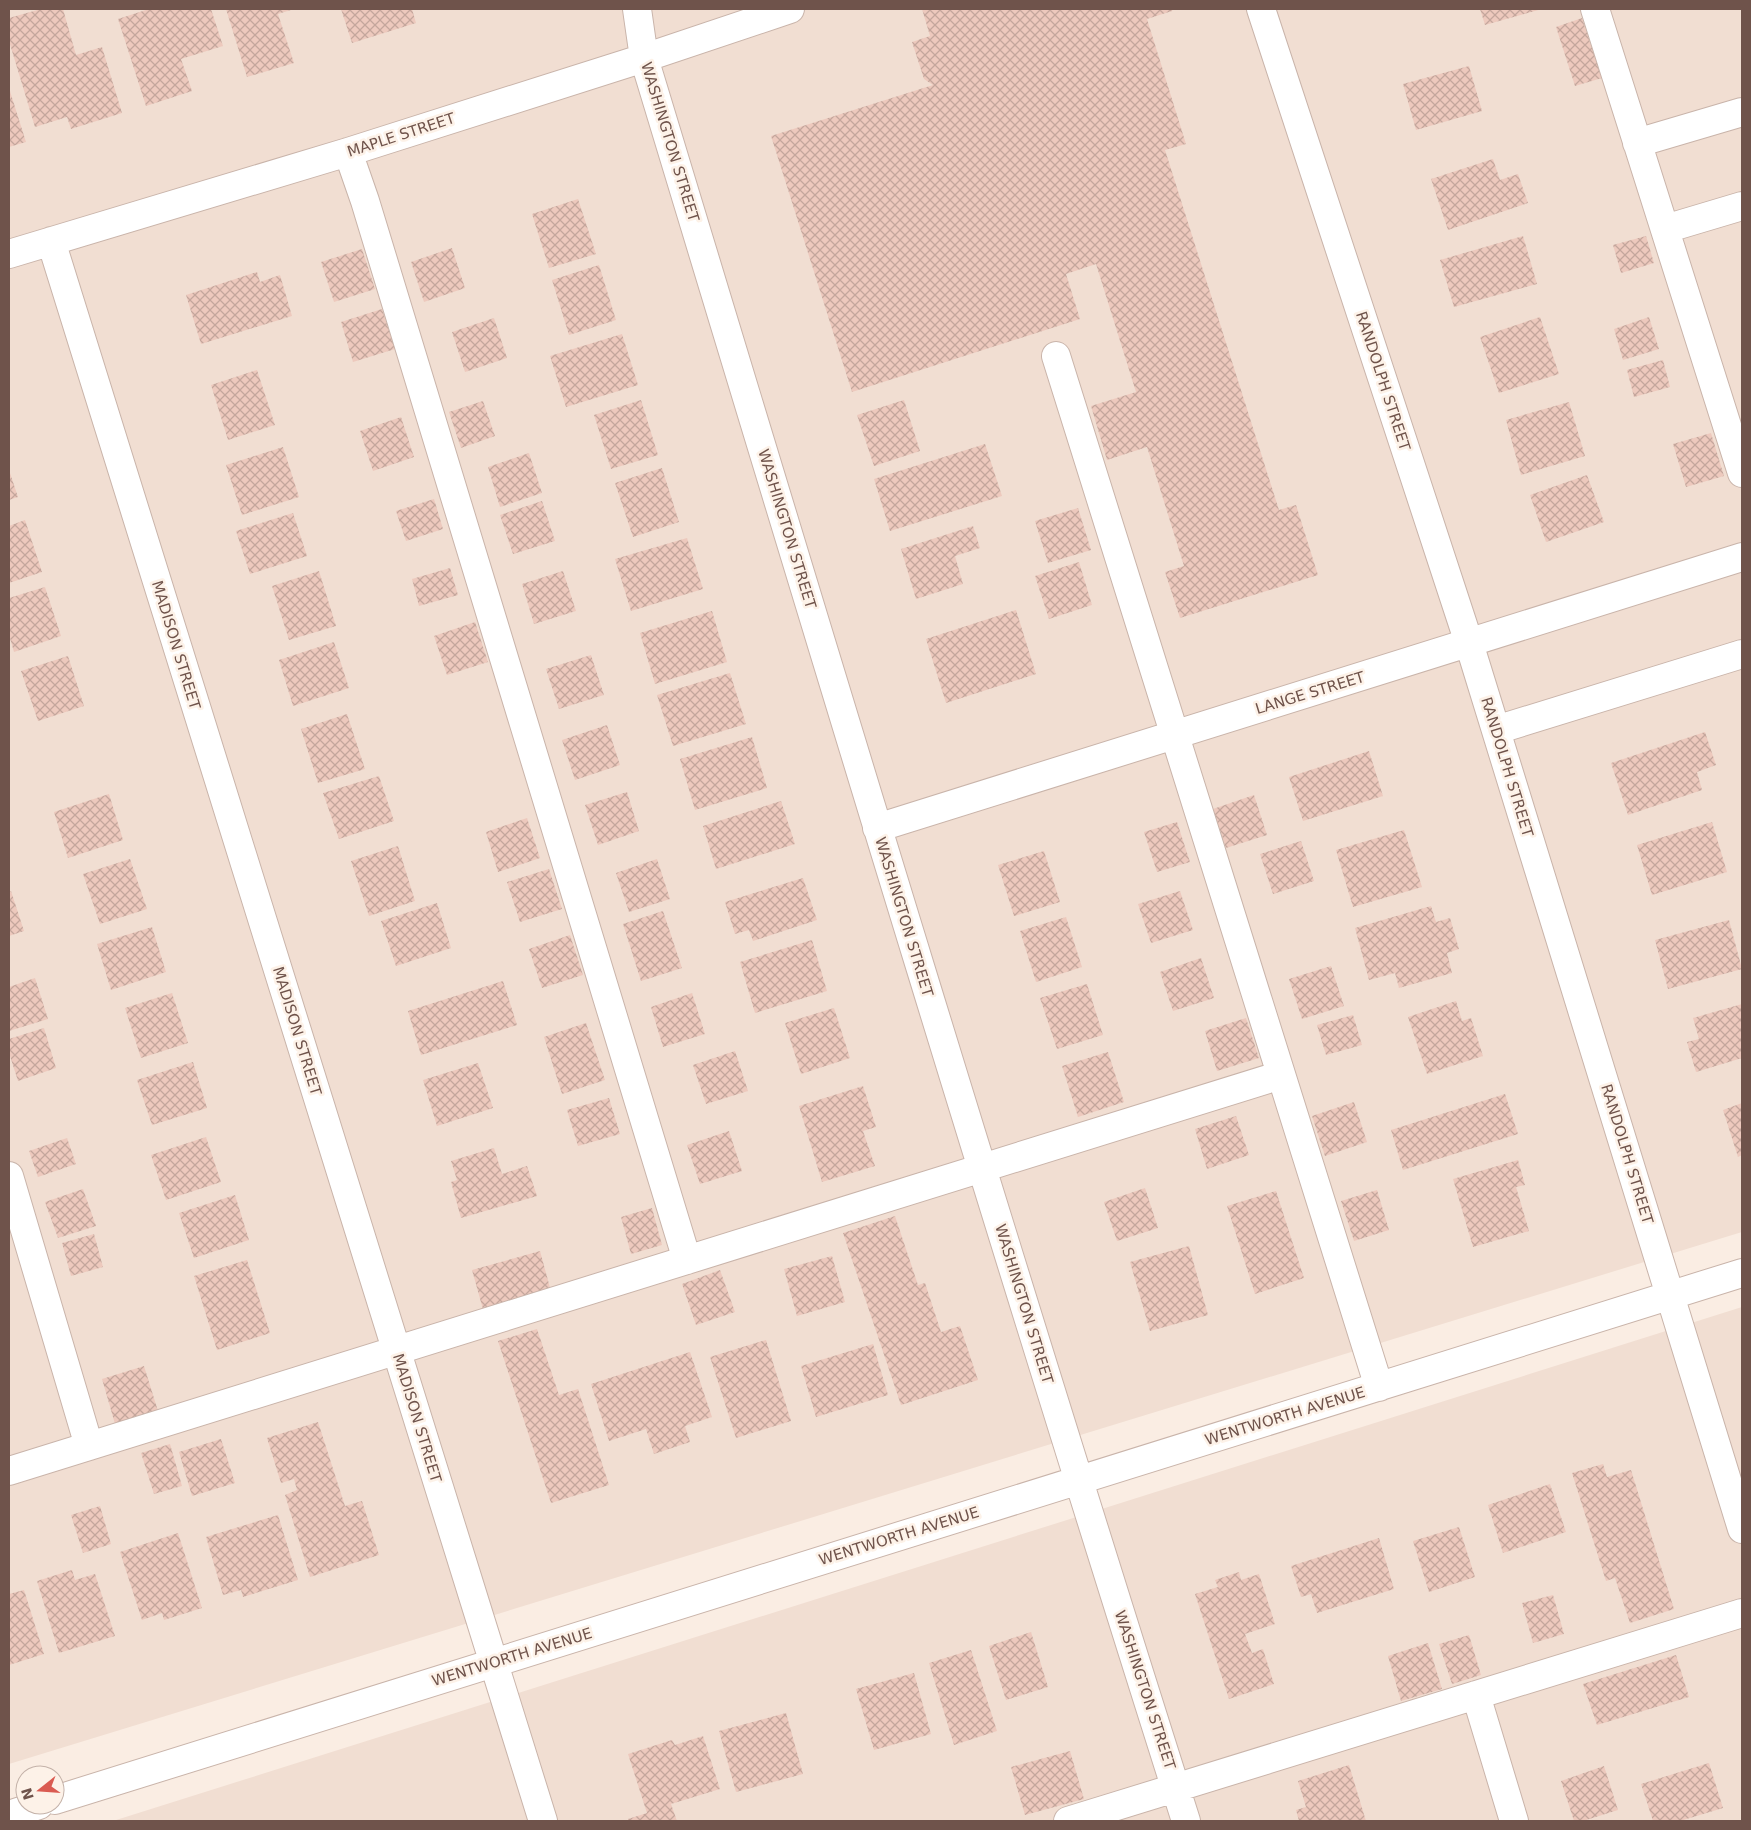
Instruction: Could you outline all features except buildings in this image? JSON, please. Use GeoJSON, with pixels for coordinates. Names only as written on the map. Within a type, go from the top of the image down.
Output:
{"type":"FeatureCollection","features":[{"type":"Feature","properties":{"kind":"street","name":"WASHINGTON STREET"},"geometry":{"type":"LineString","coordinates":[[637,9],[644,58],[877,828],[1078,1480],[1186,1821]]}},
{"type":"Feature","properties":{"kind":"street","name":"MAPLE STREET"},"geometry":{"type":"LineString","coordinates":[[9,254],[348,152],[644,58],[790,9]]}},
{"type":"Feature","properties":{"kind":"street","name":"RANDOLPH STREET"},"geometry":{"type":"LineString","coordinates":[[1261,9],[1469,643],[1742,1529]]}},
{"type":"Feature","properties":{"kind":"street"},"geometry":{"type":"LineString","coordinates":[[1595,9],[1742,473]]}},
{"type":"Feature","properties":{"kind":"street"},"geometry":{"type":"LineString","coordinates":[[1637,143],[1742,112]]}},
{"type":"Feature","properties":{"kind":"street"},"geometry":{"type":"LineString","coordinates":[[348,152],[368,210],[687,1260]]}},
{"type":"Feature","properties":{"kind":"street"},"geometry":{"type":"LineString","coordinates":[[1665,229],[1742,206]]}},
{"type":"Feature","properties":{"kind":"street","name":"MADISON STREET"},"geometry":{"type":"LineString","coordinates":[[51,241],[543,1821]]}},
{"type":"Feature","properties":{"kind":"street"},"geometry":{"type":"LineString","coordinates":[[1056,356],[1379,1387]]}},
{"type":"Feature","properties":{"kind":"street","name":"LANGE STREET"},"geometry":{"type":"LineString","coordinates":[[877,828],[1742,557]]}},
{"type":"Feature","properties":{"kind":"street"},"geometry":{"type":"LineString","coordinates":[[1496,730],[1742,654]]}},
{"type":"Feature","properties":{"kind":"street"},"geometry":{"type":"LineString","coordinates":[[9,1471],[1281,1075]]}},
{"type":"Feature","properties":{"kind":"street"},"geometry":{"type":"LineString","coordinates":[[9,1176],[89,1446]]}},
{"type":"Feature","properties":{"kind":"street","name":"WENTWORTH AVENUE"},"geometry":{"type":"LineString","coordinates":[[65,1797],[1742,1273]]}},
{"type":"Feature","properties":{"kind":"street"},"geometry":{"type":"LineString","coordinates":[[1068,1821],[1742,1613]]}},
{"type":"Feature","properties":{"kind":"street"},"geometry":{"type":"LineString","coordinates":[[1476,1695],[1514,1821]]}},
{"type":"Feature","properties":{"kind":"shaded area"},"geometry":{"type":"Polygon","coordinates":[[[9,9],[1742,9],[1742,1232],[9,1764],[9,9]]]}},
{"type":"Feature","properties":{"kind":"shaded area"},"geometry":{"type":"Polygon","coordinates":[[[1742,1307],[1742,1821],[113,1821],[1742,1307]]]}}]}
